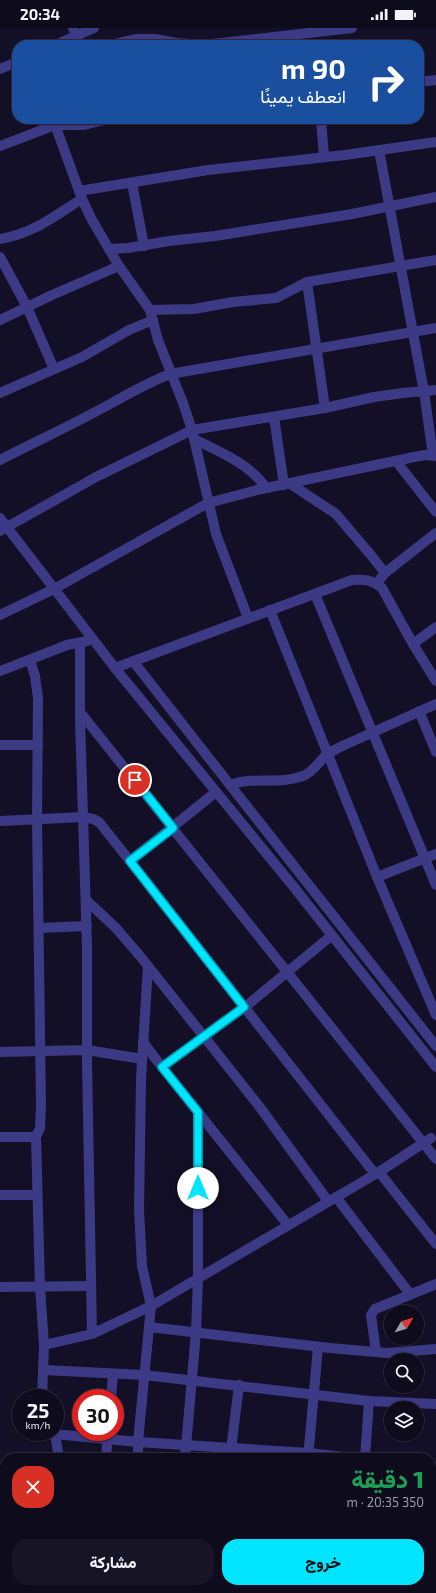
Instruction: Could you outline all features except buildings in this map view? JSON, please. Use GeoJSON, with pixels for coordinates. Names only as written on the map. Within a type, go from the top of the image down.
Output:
{"type":"FeatureCollection","features":[{"type":"Feature","properties":{"kind":"street"},"geometry":{"type":"LineString","coordinates":[[76,36],[94,28]]}},
{"type":"Feature","properties":{"kind":"street"},"geometry":{"type":"LineString","coordinates":[[260,40],[327,29],[352,28]]}},
{"type":"Feature","properties":{"kind":"street"},"geometry":{"type":"LineString","coordinates":[[132,40],[160,40]]}},
{"type":"Feature","properties":{"kind":"street"},"geometry":{"type":"LineString","coordinates":[[0,69],[12,64]]}},
{"type":"Feature","properties":{"kind":"street"},"geometry":{"type":"LineString","coordinates":[[424,81],[436,80]]}},
{"type":"Feature","properties":{"kind":"street"},"geometry":{"type":"LineString","coordinates":[[0,146],[50,124]]}},
{"type":"Feature","properties":{"kind":"street"},"geometry":{"type":"LineString","coordinates":[[55,124],[80,195],[119,266],[150,310],[158,340],[170,374],[183,403],[193,435],[216,534],[248,618]]}},
{"type":"Feature","properties":{"kind":"street"},"geometry":{"type":"LineString","coordinates":[[74,124],[88,124]]}},
{"type":"Feature","properties":{"kind":"street"},"geometry":{"type":"LineString","coordinates":[[321,124],[324,157]]}},
{"type":"Feature","properties":{"kind":"street"},"geometry":{"type":"LineString","coordinates":[[0,239],[21,234],[45,224],[80,195],[132,183],[208,170],[324,157],[436,142]]}},
{"type":"Feature","properties":{"kind":"street"},"geometry":{"type":"LineString","coordinates":[[0,615],[54,589],[208,503],[266,488],[425,455],[434,456],[424,392],[378,150]]}},
{"type":"Feature","properties":{"kind":"street"},"geometry":{"type":"LineString","coordinates":[[132,183],[144,246]]}},
{"type":"Feature","properties":{"kind":"street"},"geometry":{"type":"LineString","coordinates":[[109,249],[144,246],[292,224],[436,196]]}},
{"type":"Feature","properties":{"kind":"street"},"geometry":{"type":"LineString","coordinates":[[0,257],[27,307],[54,368]]}},
{"type":"Feature","properties":{"kind":"street"},"geometry":{"type":"LineString","coordinates":[[150,310],[194,309],[233,302],[276,298],[307,282],[436,260]]}},
{"type":"Feature","properties":{"kind":"street"},"geometry":{"type":"LineString","coordinates":[[0,320],[119,266]]}},
{"type":"Feature","properties":{"kind":"street"},"geometry":{"type":"LineString","coordinates":[[307,282],[325,408]]}},
{"type":"Feature","properties":{"kind":"street"},"geometry":{"type":"LineString","coordinates":[[0,393],[82,357],[110,340],[153,320]]}},
{"type":"Feature","properties":{"kind":"street"},"geometry":{"type":"LineString","coordinates":[[0,460],[44,439],[147,383],[170,374],[436,328]]}},
{"type":"Feature","properties":{"kind":"street"},"geometry":{"type":"LineString","coordinates":[[3,529],[96,477],[193,435],[374,397],[436,390]]}},
{"type":"Feature","properties":{"kind":"street"},"geometry":{"type":"LineString","coordinates":[[274,417],[287,484],[336,514],[385,573]]}},
{"type":"Feature","properties":{"kind":"street"},"geometry":{"type":"LineString","coordinates":[[193,435],[248,468],[266,488]]}},
{"type":"Feature","properties":{"kind":"street"},"geometry":{"type":"LineString","coordinates":[[396,461],[436,512]]}},
{"type":"Feature","properties":{"kind":"street"},"geometry":{"type":"LineString","coordinates":[[0,518],[3,529],[54,589],[115,668],[435,1063]]}},
{"type":"Feature","properties":{"kind":"street"},"geometry":{"type":"LineString","coordinates":[[376,583],[385,573],[436,533]]}},
{"type":"Feature","properties":{"kind":"street"},"geometry":{"type":"LineString","coordinates":[[115,668],[352,580],[364,579],[376,583],[382,588],[436,682]]}},
{"type":"Feature","properties":{"kind":"street"},"geometry":{"type":"LineString","coordinates":[[315,594],[436,885]]}},
{"type":"Feature","properties":{"kind":"street"},"geometry":{"type":"LineString","coordinates":[[270,610],[377,876],[436,1015]]}},
{"type":"Feature","properties":{"kind":"street"},"geometry":{"type":"LineString","coordinates":[[413,644],[436,627]]}},
{"type":"Feature","properties":{"kind":"street"},"geometry":{"type":"LineString","coordinates":[[0,671],[67,645],[93,639]]}},
{"type":"Feature","properties":{"kind":"street"},"geometry":{"type":"LineString","coordinates":[[80,643],[80,712],[87,926],[87,1050],[92,1334]]}},
{"type":"Feature","properties":{"kind":"street"},"geometry":{"type":"LineString","coordinates":[[30,660],[35,676],[38,698],[37,819],[41,1121],[40,1128],[36,1136],[40,1287],[44,1345],[43,1389]]}},
{"type":"Feature","properties":{"kind":"street"},"geometry":{"type":"LineString","coordinates":[[133,661],[436,1046]]}},
{"type":"Feature","properties":{"kind":"street"},"geometry":{"type":"LineString","coordinates":[[230,785],[240,781],[278,782],[304,775],[315,767],[327,754],[436,704]]}},
{"type":"Feature","properties":{"kind":"street"},"geometry":{"type":"LineString","coordinates":[[419,711],[436,752]]}},
{"type":"Feature","properties":{"kind":"street"},"geometry":{"type":"LineString","coordinates":[[80,712],[288,973],[430,1140],[436,1159]]}},
{"type":"Feature","properties":{"kind":"street"},"geometry":{"type":"LineString","coordinates":[[0,745],[38,745]]}},
{"type":"Feature","properties":{"kind":"street"},"geometry":{"type":"LineString","coordinates":[[130,861],[216,792]]}},
{"type":"Feature","properties":{"kind":"street"},"geometry":{"type":"LineString","coordinates":[[0,821],[83,817],[99,822],[244,1007],[436,1244]]}},
{"type":"Feature","properties":{"kind":"street"},"geometry":{"type":"LineString","coordinates":[[377,876],[436,854]]}},
{"type":"Feature","properties":{"kind":"street"},"geometry":{"type":"LineString","coordinates":[[86,900],[116,928],[148,966],[203,1038],[410,1294]]}},
{"type":"Feature","properties":{"kind":"street"},"geometry":{"type":"LineString","coordinates":[[39,928],[87,926]]}},
{"type":"Feature","properties":{"kind":"street"},"geometry":{"type":"LineString","coordinates":[[162,1067],[203,1038],[288,973],[331,936]]}},
{"type":"Feature","properties":{"kind":"street"},"geometry":{"type":"LineString","coordinates":[[138,1453],[151,1306],[142,1266],[139,1210],[142,1059],[148,966]]}},
{"type":"Feature","properties":{"kind":"street"},"geometry":{"type":"LineString","coordinates":[[143,1042],[288,1225]]}},
{"type":"Feature","properties":{"kind":"street"},"geometry":{"type":"LineString","coordinates":[[0,1052],[87,1050],[142,1059]]}},
{"type":"Feature","properties":{"kind":"street"},"geometry":{"type":"LineString","coordinates":[[185,1453],[196,1332],[198,1278],[198,1112]]}},
{"type":"Feature","properties":{"kind":"street"},"geometry":{"type":"LineString","coordinates":[[44,1345],[92,1334],[151,1306],[377,1173],[430,1140],[436,1129]]}},
{"type":"Feature","properties":{"kind":"street"},"geometry":{"type":"LineString","coordinates":[[0,1137],[36,1136]]}},
{"type":"Feature","properties":{"kind":"street"},"geometry":{"type":"LineString","coordinates":[[0,1195],[37,1195]]}},
{"type":"Feature","properties":{"kind":"street"},"geometry":{"type":"LineString","coordinates":[[376,1352],[371,1315],[375,1309],[436,1284]]}},
{"type":"Feature","properties":{"kind":"street"},"geometry":{"type":"LineString","coordinates":[[0,1287],[91,1286]]}},
{"type":"Feature","properties":{"kind":"street"},"geometry":{"type":"LineString","coordinates":[[149,1327],[387,1353],[436,1349]]}},
{"type":"Feature","properties":{"kind":"street"},"geometry":{"type":"LineString","coordinates":[[308,1453],[318,1346]]}},
{"type":"Feature","properties":{"kind":"street"},"geometry":{"type":"LineString","coordinates":[[44,1370],[144,1375],[370,1401],[436,1404]]}},
{"type":"Feature","properties":{"kind":"street"},"geometry":{"type":"LineString","coordinates":[[112,1389],[113,1374]]}},
{"type":"Feature","properties":{"kind":"street"},"geometry":{"type":"LineString","coordinates":[[124,1439],[231,1453],[239,1385]]}},
{"type":"Feature","properties":{"kind":"street"},"geometry":{"type":"LineString","coordinates":[[365,1453],[370,1401]]}},
{"type":"Feature","properties":{"kind":"street"},"geometry":{"type":"LineString","coordinates":[[55,1441],[58,1453]]}},
{"type":"Feature","properties":{"kind":"street"},"geometry":{"type":"LineString","coordinates":[[106,1453],[108,1441]]}},
{"type":"Feature","properties":{"kind":"route"},"geometry":{"type":"LineString","coordinates":[[135,780],[173,828],[130,861],[244,1007],[162,1067],[198,1112],[198,1188]]}}]}
